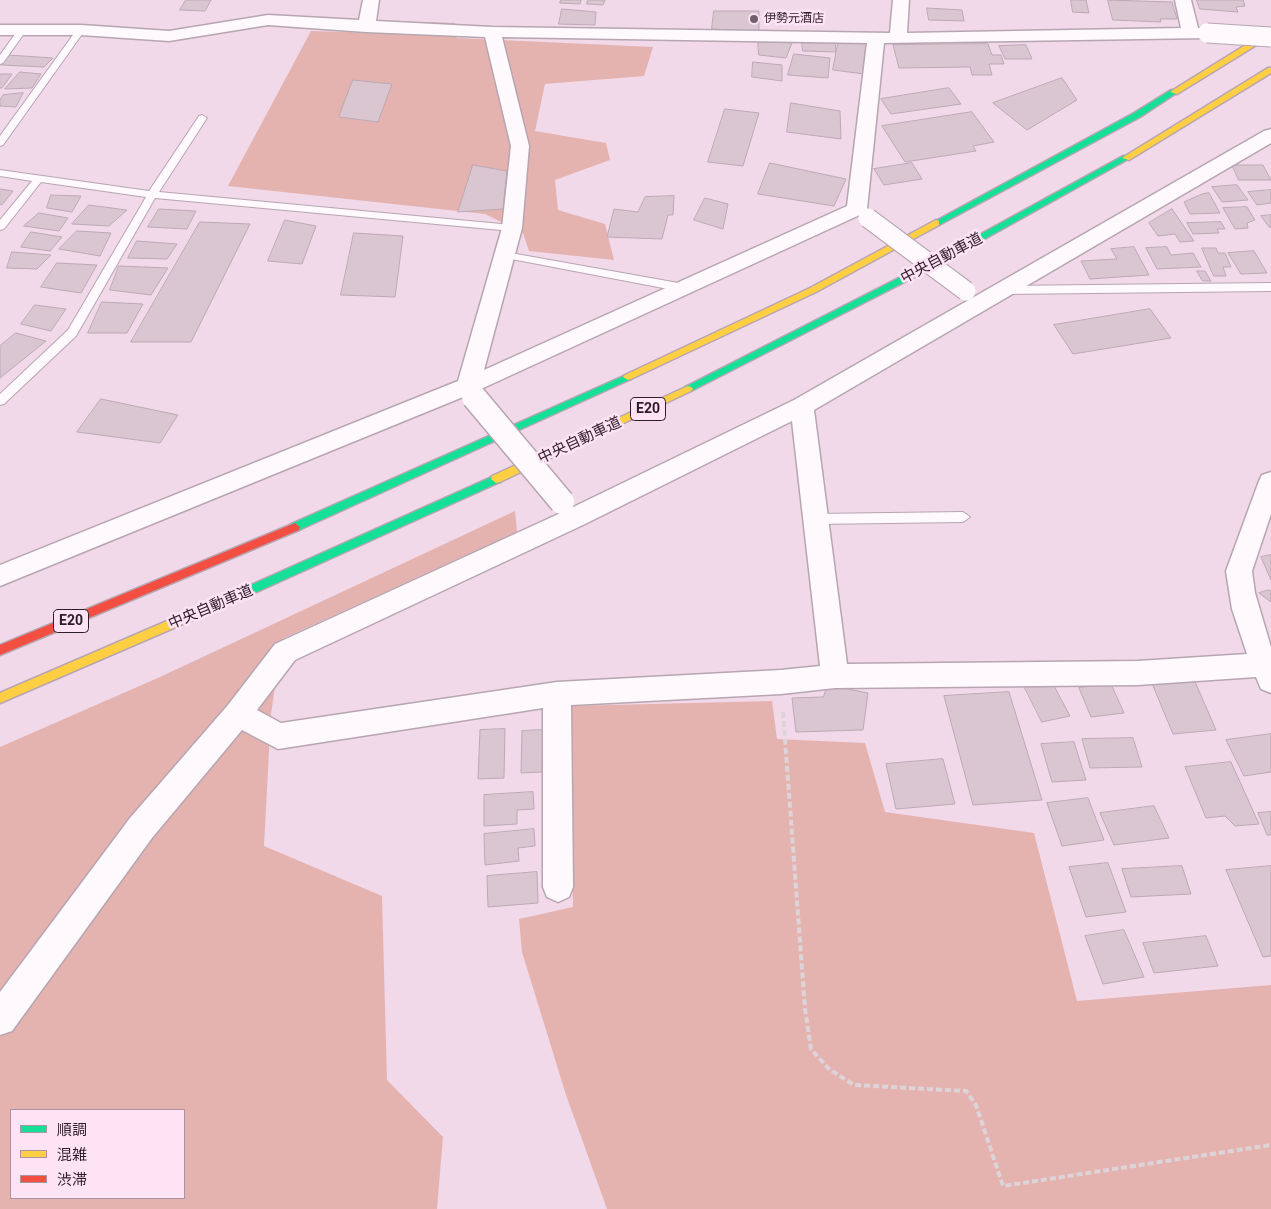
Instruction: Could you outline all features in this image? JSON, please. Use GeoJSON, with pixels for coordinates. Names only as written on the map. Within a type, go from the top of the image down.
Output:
{"type":"FeatureCollection","features":[{"type":"Feature","properties":{"kind":"highway","name":"E20"},"geometry":{"type":"LineString","coordinates":[[0,650],[289,530],[596,392],[813,290],[1137,115],[1271,35]]}},
{"type":"Feature","properties":{"kind":"highway","name":"中央自動車道"},"geometry":{"type":"LineString","coordinates":[[0,698],[252,590],[622,422],[849,309],[1009,223],[1153,143],[1271,70]]}},
{"type":"Feature","properties":{"kind":"street"},"geometry":{"type":"LineString","coordinates":[[366,27],[371,0]]}},
{"type":"Feature","properties":{"kind":"street"},"geometry":{"type":"LineString","coordinates":[[863,214],[887,38],[901,0]]}},
{"type":"Feature","properties":{"kind":"street"},"geometry":{"type":"LineString","coordinates":[[1183,0],[1198,33]]}},
{"type":"Feature","properties":{"kind":"street"},"geometry":{"type":"LineString","coordinates":[[0,30],[24,28],[81,30],[169,36],[268,20],[366,27],[492,32],[887,38],[1198,33],[1271,35]]}},
{"type":"Feature","properties":{"kind":"street"},"geometry":{"type":"LineString","coordinates":[[471,391],[512,228],[520,146],[492,32]]}},
{"type":"Feature","properties":{"kind":"street"},"geometry":{"type":"LineString","coordinates":[[0,1019],[141,828],[238,714],[285,652],[568,510],[802,406],[974,297],[1006,290],[1265,145]]}},
{"type":"Feature","properties":{"kind":"street"},"geometry":{"type":"LineString","coordinates":[[0,576],[471,391],[684,288],[863,214]]}},
{"type":"Feature","properties":{"kind":"street"},"geometry":{"type":"LineString","coordinates":[[863,214],[974,297]]}},
{"type":"Feature","properties":{"kind":"street"},"geometry":{"type":"LineString","coordinates":[[471,391],[568,510]]}},
{"type":"Feature","properties":{"kind":"street"},"geometry":{"type":"LineString","coordinates":[[802,406],[835,676]]}},
{"type":"Feature","properties":{"kind":"street"},"geometry":{"type":"LineString","coordinates":[[238,714],[278,736],[558,694],[781,682],[835,676],[1267,673],[1260,623],[1239,573],[1271,481]]}},
{"type":"Feature","properties":{"kind":"street"},"geometry":{"type":"LineString","coordinates":[[558,694],[558,887]]}},
{"type":"Feature","properties":{"kind":"lane"},"geometry":{"type":"LineString","coordinates":[[0,61],[24,28]]}},
{"type":"Feature","properties":{"kind":"lane"},"geometry":{"type":"LineString","coordinates":[[0,143],[81,30]]}},
{"type":"Feature","properties":{"kind":"lane"},"geometry":{"type":"LineString","coordinates":[[0,401],[72,333],[152,195],[202,118]]}},
{"type":"Feature","properties":{"kind":"lane"},"geometry":{"type":"LineString","coordinates":[[0,173],[152,195],[512,228]]}},
{"type":"Feature","properties":{"kind":"lane"},"geometry":{"type":"LineString","coordinates":[[0,227],[39,178]]}},
{"type":"Feature","properties":{"kind":"lane"},"geometry":{"type":"LineString","coordinates":[[505,255],[684,288]]}},
{"type":"Feature","properties":{"kind":"lane"},"geometry":{"type":"LineString","coordinates":[[1006,290],[1271,287]]}},
{"type":"Feature","properties":{"kind":"lane"},"geometry":{"type":"LineString","coordinates":[[815,519],[963,517]]}},
{"type":"Feature","properties":{"kind":"lane"},"geometry":{"type":"LineString","coordinates":[[0,642],[142,592]]}},
{"type":"Feature","properties":{"kind":"path"},"geometry":{"type":"LineString","coordinates":[[781,682],[805,1010],[811,1050],[829,1068],[854,1085],[966,1091],[976,1105],[1003,1186],[1271,1145]]}},
{"type":"Feature","properties":{"kind":"shaded area"},"geometry":{"type":"Polygon","coordinates":[[[426,22],[455,23],[457,38],[653,47],[644,76],[545,84],[535,131],[606,143],[610,160],[555,180],[558,210],[605,224],[614,260],[529,251],[523,233],[485,214],[228,186],[311,31],[412,34],[426,22]]]}},
{"type":"Feature","properties":{"kind":"shaded area"},"geometry":{"type":"Polygon","coordinates":[[[515,511],[517,532],[282,639],[271,714],[264,846],[382,896],[387,1080],[443,1137],[437,1209],[0,1209],[0,747],[160,677],[515,511]]]}},
{"type":"Feature","properties":{"kind":"shaded area"},"geometry":{"type":"Polygon","coordinates":[[[772,701],[777,739],[865,743],[885,812],[1034,833],[1077,1001],[1271,985],[1271,1209],[607,1209],[566,1095],[522,952],[519,919],[573,907],[569,706],[772,701]]]}},
{"type":"Feature","properties":{"kind":"building"},"geometry":{"type":"Polygon","coordinates":[[[186,0],[211,0],[205,11],[180,10],[186,0]]]}},
{"type":"Feature","properties":{"kind":"building"},"geometry":{"type":"Polygon","coordinates":[[[561,0],[581,0],[580,4],[560,3],[561,0]]]}},
{"type":"Feature","properties":{"kind":"building"},"geometry":{"type":"Polygon","coordinates":[[[588,0],[605,0],[603,5],[587,4],[588,0]]]}},
{"type":"Feature","properties":{"kind":"building"},"geometry":{"type":"Polygon","coordinates":[[[1071,0],[1086,0],[1089,13],[1073,12],[1071,0]]]}},
{"type":"Feature","properties":{"kind":"building"},"geometry":{"type":"Polygon","coordinates":[[[1108,0],[1172,2],[1177,19],[1160,19],[1161,22],[1113,20],[1108,0]]]}},
{"type":"Feature","properties":{"kind":"building"},"geometry":{"type":"Polygon","coordinates":[[[1197,0],[1243,0],[1245,6],[1236,7],[1238,12],[1200,9],[1197,0]]]}},
{"type":"Feature","properties":{"kind":"building"},"geometry":{"type":"Polygon","coordinates":[[[927,8],[962,10],[964,21],[929,20],[927,8]]]}},
{"type":"Feature","properties":{"kind":"building"},"geometry":{"type":"Polygon","coordinates":[[[562,9],[596,12],[595,25],[559,24],[562,9]]]}},
{"type":"Feature","properties":{"kind":"building"},"geometry":{"type":"Polygon","coordinates":[[[714,11],[759,11],[759,32],[712,29],[714,11]]]}},
{"type":"Feature","properties":{"kind":"building"},"geometry":{"type":"Polygon","coordinates":[[[839,39],[871,42],[864,74],[833,70],[839,39]]]}},
{"type":"Feature","properties":{"kind":"building"},"geometry":{"type":"Polygon","coordinates":[[[758,40],[792,43],[786,58],[759,55],[758,40]]]}},
{"type":"Feature","properties":{"kind":"building"},"geometry":{"type":"Polygon","coordinates":[[[802,41],[835,41],[836,52],[803,51],[802,41]]]}},
{"type":"Feature","properties":{"kind":"building"},"geometry":{"type":"Polygon","coordinates":[[[988,44],[992,55],[1001,55],[1004,64],[989,64],[992,75],[972,75],[970,67],[899,68],[893,45],[988,44]]]}},
{"type":"Feature","properties":{"kind":"building"},"geometry":{"type":"Polygon","coordinates":[[[1026,45],[1032,59],[1005,59],[999,46],[1026,45]]]}},
{"type":"Feature","properties":{"kind":"building"},"geometry":{"type":"Polygon","coordinates":[[[794,54],[830,58],[828,78],[788,75],[794,54]]]}},
{"type":"Feature","properties":{"kind":"building"},"geometry":{"type":"Polygon","coordinates":[[[8,55],[53,58],[44,67],[1,65],[8,55]]]}},
{"type":"Feature","properties":{"kind":"building"},"geometry":{"type":"Polygon","coordinates":[[[753,62],[782,65],[782,81],[752,77],[753,62]]]}},
{"type":"Feature","properties":{"kind":"building"},"geometry":{"type":"Polygon","coordinates":[[[20,72],[41,74],[32,88],[5,89],[20,72]]]}},
{"type":"Feature","properties":{"kind":"building"},"geometry":{"type":"Polygon","coordinates":[[[0,74],[12,74],[2,88],[0,88],[0,74]]]}},
{"type":"Feature","properties":{"kind":"building"},"geometry":{"type":"Polygon","coordinates":[[[1062,78],[1077,100],[1027,130],[993,103],[1062,78]]]}},
{"type":"Feature","properties":{"kind":"building"},"geometry":{"type":"Polygon","coordinates":[[[353,80],[392,84],[378,122],[339,117],[353,80]]]}},
{"type":"Feature","properties":{"kind":"building"},"geometry":{"type":"Polygon","coordinates":[[[949,88],[961,104],[891,114],[881,99],[949,88]]]}},
{"type":"Feature","properties":{"kind":"building"},"geometry":{"type":"Polygon","coordinates":[[[23,93],[16,107],[0,106],[0,100],[3,95],[23,93]]]}},
{"type":"Feature","properties":{"kind":"building"},"geometry":{"type":"Polygon","coordinates":[[[791,103],[840,111],[841,139],[787,132],[791,103]]]}},
{"type":"Feature","properties":{"kind":"building"},"geometry":{"type":"Polygon","coordinates":[[[725,109],[759,113],[743,166],[708,162],[725,109]]]}},
{"type":"Feature","properties":{"kind":"building"},"geometry":{"type":"Polygon","coordinates":[[[972,112],[994,142],[973,146],[976,151],[905,162],[882,126],[972,112]]]}},
{"type":"Feature","properties":{"kind":"building"},"geometry":{"type":"Polygon","coordinates":[[[770,163],[846,179],[834,206],[758,194],[770,163]]]}},
{"type":"Feature","properties":{"kind":"building"},"geometry":{"type":"Polygon","coordinates":[[[912,163],[922,179],[884,185],[874,169],[912,163]]]}},
{"type":"Feature","properties":{"kind":"building"},"geometry":{"type":"Polygon","coordinates":[[[473,165],[507,171],[503,209],[458,212],[473,165]]]}},
{"type":"Feature","properties":{"kind":"building"},"geometry":{"type":"Polygon","coordinates":[[[1232,165],[1263,165],[1271,180],[1239,180],[1232,165]]]}},
{"type":"Feature","properties":{"kind":"building"},"geometry":{"type":"Polygon","coordinates":[[[1237,185],[1248,200],[1222,202],[1212,187],[1237,185]]]}},
{"type":"Feature","properties":{"kind":"building"},"geometry":{"type":"Polygon","coordinates":[[[0,189],[13,191],[2,205],[0,204],[0,189]]]}},
{"type":"Feature","properties":{"kind":"building"},"geometry":{"type":"Polygon","coordinates":[[[1271,190],[1271,203],[1257,205],[1248,192],[1271,190]]]}},
{"type":"Feature","properties":{"kind":"building"},"geometry":{"type":"Polygon","coordinates":[[[1209,193],[1220,213],[1190,214],[1184,202],[1209,193]]]}},
{"type":"Feature","properties":{"kind":"building"},"geometry":{"type":"Polygon","coordinates":[[[51,195],[81,196],[72,212],[47,208],[51,195]]]}},
{"type":"Feature","properties":{"kind":"building"},"geometry":{"type":"Polygon","coordinates":[[[674,196],[673,215],[668,215],[662,239],[607,237],[614,209],[638,212],[645,197],[674,196]]]}},
{"type":"Feature","properties":{"kind":"building"},"geometry":{"type":"Polygon","coordinates":[[[705,198],[728,204],[723,229],[694,220],[705,198]]]}},
{"type":"Feature","properties":{"kind":"building"},"geometry":{"type":"Polygon","coordinates":[[[89,205],[127,210],[109,226],[72,224],[89,205]]]}},
{"type":"Feature","properties":{"kind":"building"},"geometry":{"type":"Polygon","coordinates":[[[1247,207],[1255,220],[1247,223],[1248,228],[1235,229],[1223,208],[1247,207]]]}},
{"type":"Feature","properties":{"kind":"building"},"geometry":{"type":"Polygon","coordinates":[[[159,209],[196,211],[187,229],[148,227],[159,209]]]}},
{"type":"Feature","properties":{"kind":"building"},"geometry":{"type":"Polygon","coordinates":[[[1172,209],[1194,241],[1180,242],[1175,234],[1158,236],[1149,223],[1172,209]]]}},
{"type":"Feature","properties":{"kind":"building"},"geometry":{"type":"Polygon","coordinates":[[[39,213],[68,218],[59,231],[24,226],[39,213]]]}},
{"type":"Feature","properties":{"kind":"building"},"geometry":{"type":"Polygon","coordinates":[[[1271,215],[1271,227],[1269,227],[1261,216],[1271,215]]]}},
{"type":"Feature","properties":{"kind":"building"},"geometry":{"type":"Polygon","coordinates":[[[285,220],[316,226],[302,264],[268,261],[285,220]]]}},
{"type":"Feature","properties":{"kind":"building"},"geometry":{"type":"Polygon","coordinates":[[[200,222],[250,224],[191,342],[131,342],[200,222]]]}},
{"type":"Feature","properties":{"kind":"building"},"geometry":{"type":"Polygon","coordinates":[[[1221,222],[1225,229],[1217,229],[1219,233],[1193,234],[1187,223],[1221,222]]]}},
{"type":"Feature","properties":{"kind":"building"},"geometry":{"type":"Polygon","coordinates":[[[77,231],[111,233],[100,256],[59,249],[77,231]]]}},
{"type":"Feature","properties":{"kind":"building"},"geometry":{"type":"Polygon","coordinates":[[[31,232],[62,237],[50,251],[21,247],[31,232]]]}},
{"type":"Feature","properties":{"kind":"building"},"geometry":{"type":"Polygon","coordinates":[[[354,233],[403,236],[395,297],[341,295],[354,233]]]}},
{"type":"Feature","properties":{"kind":"building"},"geometry":{"type":"Polygon","coordinates":[[[137,241],[177,244],[167,259],[128,258],[137,241]]]}},
{"type":"Feature","properties":{"kind":"building"},"geometry":{"type":"Polygon","coordinates":[[[1134,247],[1149,275],[1090,279],[1081,261],[1117,259],[1111,249],[1134,247]]]}},
{"type":"Feature","properties":{"kind":"building"},"geometry":{"type":"Polygon","coordinates":[[[1167,247],[1171,255],[1193,253],[1201,267],[1157,269],[1146,248],[1167,247]]]}},
{"type":"Feature","properties":{"kind":"building"},"geometry":{"type":"Polygon","coordinates":[[[1202,248],[1216,248],[1218,253],[1225,253],[1231,267],[1223,267],[1226,276],[1214,276],[1202,248]]]}},
{"type":"Feature","properties":{"kind":"building"},"geometry":{"type":"Polygon","coordinates":[[[1254,251],[1267,273],[1241,274],[1228,253],[1254,251]]]}},
{"type":"Feature","properties":{"kind":"building"},"geometry":{"type":"Polygon","coordinates":[[[12,252],[51,255],[37,269],[7,268],[12,252]]]}},
{"type":"Feature","properties":{"kind":"building"},"geometry":{"type":"Polygon","coordinates":[[[57,263],[97,265],[81,293],[41,287],[57,263]]]}},
{"type":"Feature","properties":{"kind":"building"},"geometry":{"type":"Polygon","coordinates":[[[119,266],[168,268],[151,295],[110,290],[119,266]]]}},
{"type":"Feature","properties":{"kind":"building"},"geometry":{"type":"Polygon","coordinates":[[[1197,271],[1205,271],[1211,281],[1203,281],[1197,271]]]}},
{"type":"Feature","properties":{"kind":"building"},"geometry":{"type":"Polygon","coordinates":[[[102,302],[143,304],[127,333],[88,333],[102,302]]]}},
{"type":"Feature","properties":{"kind":"building"},"geometry":{"type":"Polygon","coordinates":[[[35,305],[66,309],[51,331],[21,324],[35,305]]]}},
{"type":"Feature","properties":{"kind":"building"},"geometry":{"type":"Polygon","coordinates":[[[1150,309],[1171,338],[1073,354],[1054,325],[1150,309]]]}},
{"type":"Feature","properties":{"kind":"building"},"geometry":{"type":"Polygon","coordinates":[[[16,333],[46,341],[0,378],[0,346],[16,333]]]}},
{"type":"Feature","properties":{"kind":"building"},"geometry":{"type":"Polygon","coordinates":[[[101,399],[178,415],[160,443],[77,432],[101,399]]]}},
{"type":"Feature","properties":{"kind":"building"},"geometry":{"type":"Polygon","coordinates":[[[1271,555],[1271,580],[1261,557],[1271,555]]]}},
{"type":"Feature","properties":{"kind":"building"},"geometry":{"type":"Polygon","coordinates":[[[1271,591],[1271,602],[1259,593],[1271,591]]]}},
{"type":"Feature","properties":{"kind":"building"},"geometry":{"type":"Polygon","coordinates":[[[1193,677],[1216,730],[1173,734],[1151,681],[1193,677]]]}},
{"type":"Feature","properties":{"kind":"building"},"geometry":{"type":"Polygon","coordinates":[[[1023,684],[1053,684],[1070,716],[1042,722],[1023,684]]]}},
{"type":"Feature","properties":{"kind":"building"},"geometry":{"type":"Polygon","coordinates":[[[1111,684],[1124,713],[1091,717],[1079,688],[1111,684]]]}},
{"type":"Feature","properties":{"kind":"building"},"geometry":{"type":"Polygon","coordinates":[[[828,685],[868,693],[863,730],[796,732],[792,698],[823,697],[828,685]]]}},
{"type":"Feature","properties":{"kind":"building"},"geometry":{"type":"Polygon","coordinates":[[[1009,692],[1042,800],[973,805],[944,696],[1009,692]]]}},
{"type":"Feature","properties":{"kind":"building"},"geometry":{"type":"Polygon","coordinates":[[[505,729],[504,778],[478,779],[480,730],[505,729]]]}},
{"type":"Feature","properties":{"kind":"building"},"geometry":{"type":"Polygon","coordinates":[[[543,730],[542,772],[521,773],[522,731],[543,730]]]}},
{"type":"Feature","properties":{"kind":"building"},"geometry":{"type":"Polygon","coordinates":[[[1271,734],[1271,772],[1244,776],[1226,740],[1271,734]]]}},
{"type":"Feature","properties":{"kind":"building"},"geometry":{"type":"Polygon","coordinates":[[[1133,738],[1142,767],[1090,768],[1082,739],[1133,738]]]}},
{"type":"Feature","properties":{"kind":"building"},"geometry":{"type":"Polygon","coordinates":[[[1074,742],[1086,780],[1052,782],[1041,744],[1074,742]]]}},
{"type":"Feature","properties":{"kind":"building"},"geometry":{"type":"Polygon","coordinates":[[[943,759],[955,804],[896,809],[886,764],[943,759]]]}},
{"type":"Feature","properties":{"kind":"building"},"geometry":{"type":"Polygon","coordinates":[[[1231,762],[1259,824],[1235,826],[1225,816],[1206,818],[1185,767],[1231,762]]]}},
{"type":"Feature","properties":{"kind":"building"},"geometry":{"type":"Polygon","coordinates":[[[533,792],[534,809],[517,810],[517,824],[484,826],[484,795],[533,792]]]}},
{"type":"Feature","properties":{"kind":"building"},"geometry":{"type":"Polygon","coordinates":[[[1088,798],[1104,840],[1062,846],[1047,803],[1088,798]]]}},
{"type":"Feature","properties":{"kind":"building"},"geometry":{"type":"Polygon","coordinates":[[[1154,806],[1169,838],[1114,845],[1100,813],[1154,806]]]}},
{"type":"Feature","properties":{"kind":"building"},"geometry":{"type":"Polygon","coordinates":[[[1271,812],[1271,835],[1267,835],[1258,813],[1271,812]]]}},
{"type":"Feature","properties":{"kind":"building"},"geometry":{"type":"Polygon","coordinates":[[[534,829],[535,846],[518,848],[519,861],[485,865],[484,834],[534,829]]]}},
{"type":"Feature","properties":{"kind":"building"},"geometry":{"type":"Polygon","coordinates":[[[1108,863],[1126,912],[1086,917],[1069,867],[1108,863]]]}},
{"type":"Feature","properties":{"kind":"building"},"geometry":{"type":"Polygon","coordinates":[[[1182,866],[1191,894],[1131,897],[1122,869],[1182,866]]]}},
{"type":"Feature","properties":{"kind":"building"},"geometry":{"type":"Polygon","coordinates":[[[1271,866],[1271,956],[1263,957],[1226,870],[1271,866]]]}},
{"type":"Feature","properties":{"kind":"building"},"geometry":{"type":"Polygon","coordinates":[[[537,872],[538,903],[488,907],[487,876],[537,872]]]}},
{"type":"Feature","properties":{"kind":"building"},"geometry":{"type":"Polygon","coordinates":[[[1124,930],[1144,977],[1103,984],[1085,936],[1124,930]]]}},
{"type":"Feature","properties":{"kind":"building"},"geometry":{"type":"Polygon","coordinates":[[[1206,936],[1218,966],[1154,973],[1143,943],[1206,936]]]}},
{"type":"Feature","properties":{"kind":"traffic: fast"},"geometry":{"type":"LineString","coordinates":[[936,223],[1137,115],[1174,92]]}},
{"type":"Feature","properties":{"kind":"traffic: fast"},"geometry":{"type":"LineString","coordinates":[[688,389],[931,265],[1126,158]]}},
{"type":"Feature","properties":{"kind":"traffic: fast"},"geometry":{"type":"LineString","coordinates":[[295,527],[628,377]]}},
{"type":"Feature","properties":{"kind":"traffic: fast"},"geometry":{"type":"LineString","coordinates":[[246,592],[496,479]]}},
{"type":"Feature","properties":{"kind":"traffic: slow"},"geometry":{"type":"LineString","coordinates":[[1174,92],[1271,33]]}},
{"type":"Feature","properties":{"kind":"traffic: slow"},"geometry":{"type":"LineString","coordinates":[[1126,158],[1271,70]]}},
{"type":"Feature","properties":{"kind":"traffic: slow"},"geometry":{"type":"LineString","coordinates":[[628,377],[813,290],[936,223]]}},
{"type":"Feature","properties":{"kind":"traffic: slow"},"geometry":{"type":"LineString","coordinates":[[496,479],[688,389]]}},
{"type":"Feature","properties":{"kind":"traffic: slow"},"geometry":{"type":"LineString","coordinates":[[0,698],[246,592]]}},
{"type":"Feature","properties":{"kind":"traffic: jam"},"geometry":{"type":"LineString","coordinates":[[0,650],[295,527]]}},
{"type":"Feature","properties":{"kind":"place","name":"伊勢元酒店"},"geometry":{"type":"Point","coordinates":[754,19]}}]}
